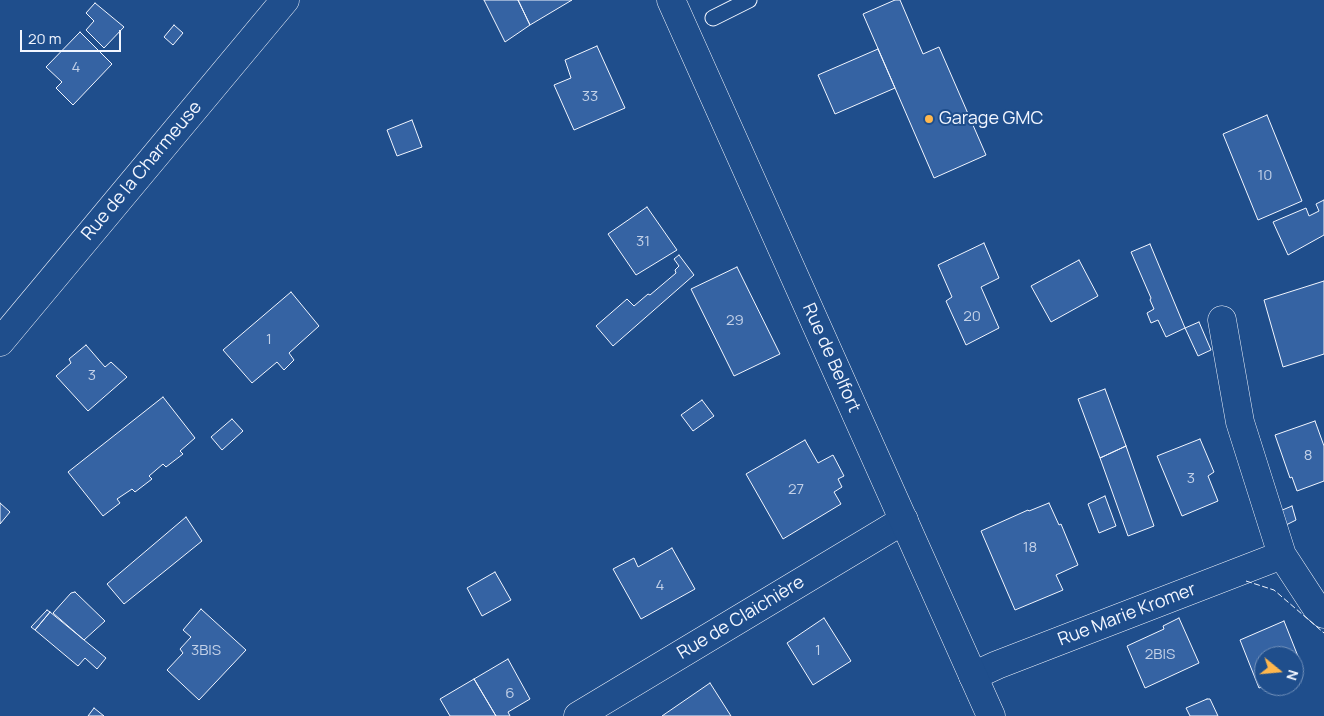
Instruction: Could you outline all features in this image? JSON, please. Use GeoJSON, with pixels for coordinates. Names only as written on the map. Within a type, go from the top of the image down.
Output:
{"type":"FeatureCollection","features":[{"type":"Feature","properties":{"kind":"main road","name":"Rue de la Charmeuse"},"geometry":{"type":"LineString","coordinates":[[0,342],[285,0]]}},
{"type":"Feature","properties":{"kind":"main road","name":"Rue de Belfort"},"geometry":{"type":"LineString","coordinates":[[671,0],[990,716]]}},
{"type":"Feature","properties":{"kind":"main road"},"geometry":{"type":"LineString","coordinates":[[1222,320],[1240,422],[1282,555],[1316,607],[1324,614]]}},
{"type":"Feature","properties":{"kind":"main road","name":"Rue de Claichière"},"geometry":{"type":"LineString","coordinates":[[578,716],[904,520]]}},
{"type":"Feature","properties":{"kind":"main road","name":"Rue Marie Kromer"},"geometry":{"type":"LineString","coordinates":[[973,676],[1282,555]]}},
{"type":"Feature","properties":{"kind":"lane"},"geometry":{"type":"LineString","coordinates":[[713,18],[749,0]]}},
{"type":"Feature","properties":{"kind":"building"},"geometry":{"type":"Polygon","coordinates":[[[484,0],[518,0],[530,25],[505,42],[484,0]]]}},
{"type":"Feature","properties":{"kind":"building"},"geometry":{"type":"Polygon","coordinates":[[[518,0],[572,0],[530,25],[518,0]]]}},
{"type":"Feature","properties":{"kind":"building"},"geometry":{"type":"Polygon","coordinates":[[[895,0],[900,0],[923,54],[939,47],[986,155],[934,178],[863,14],[895,0]]]}},
{"type":"Feature","properties":{"kind":"building"},"geometry":{"type":"Polygon","coordinates":[[[95,3],[124,27],[104,48],[86,30],[94,21],[86,13],[95,3]]]}},
{"type":"Feature","properties":{"kind":"building"},"geometry":{"type":"Polygon","coordinates":[[[174,25],[183,33],[173,45],[164,37],[174,25]]]}},
{"type":"Feature","properties":{"kind":"building"},"geometry":{"type":"Polygon","coordinates":[[[80,32],[112,64],[73,105],[56,88],[62,82],[46,67],[80,32]]]}},
{"type":"Feature","properties":{"kind":"building"},"geometry":{"type":"Polygon","coordinates":[[[597,46],[625,108],[574,130],[554,85],[571,78],[565,60],[597,46]]]}},
{"type":"Feature","properties":{"kind":"building"},"geometry":{"type":"Polygon","coordinates":[[[878,49],[895,88],[835,114],[818,75],[878,49]]]}},
{"type":"Feature","properties":{"kind":"building"},"geometry":{"type":"Polygon","coordinates":[[[1267,115],[1302,201],[1258,220],[1223,134],[1267,115]]]}},
{"type":"Feature","properties":{"kind":"building"},"geometry":{"type":"Polygon","coordinates":[[[412,120],[422,147],[397,156],[387,130],[412,120]]]}},
{"type":"Feature","properties":{"kind":"building"},"geometry":{"type":"Polygon","coordinates":[[[1324,200],[1324,235],[1288,255],[1273,222],[1306,208],[1309,216],[1319,211],[1316,204],[1324,200]]]}},
{"type":"Feature","properties":{"kind":"building"},"geometry":{"type":"Polygon","coordinates":[[[647,207],[677,250],[636,275],[608,234],[647,207]]]}},
{"type":"Feature","properties":{"kind":"building"},"geometry":{"type":"Polygon","coordinates":[[[984,243],[999,278],[981,287],[999,328],[966,345],[946,301],[952,297],[938,265],[984,243]]]}},
{"type":"Feature","properties":{"kind":"building"},"geometry":{"type":"Polygon","coordinates":[[[1150,244],[1185,328],[1166,337],[1158,320],[1151,323],[1147,313],[1154,309],[1151,298],[1131,252],[1150,244]]]}},
{"type":"Feature","properties":{"kind":"building"},"geometry":{"type":"Polygon","coordinates":[[[679,255],[694,275],[613,346],[596,326],[627,299],[634,306],[676,273],[675,270],[679,266],[674,259],[679,255]]]}},
{"type":"Feature","properties":{"kind":"building"},"geometry":{"type":"Polygon","coordinates":[[[1079,260],[1098,296],[1051,322],[1031,286],[1079,260]]]}},
{"type":"Feature","properties":{"kind":"building"},"geometry":{"type":"Polygon","coordinates":[[[737,267],[780,354],[734,376],[691,289],[737,267]]]}},
{"type":"Feature","properties":{"kind":"building"},"geometry":{"type":"Polygon","coordinates":[[[1324,281],[1324,354],[1283,367],[1264,300],[1324,281]]]}},
{"type":"Feature","properties":{"kind":"building"},"geometry":{"type":"Polygon","coordinates":[[[291,292],[319,326],[289,353],[294,360],[284,370],[277,362],[252,383],[223,350],[291,292]]]}},
{"type":"Feature","properties":{"kind":"building"},"geometry":{"type":"Polygon","coordinates":[[[1199,322],[1211,350],[1198,356],[1185,328],[1199,322]]]}},
{"type":"Feature","properties":{"kind":"building"},"geometry":{"type":"Polygon","coordinates":[[[86,345],[105,367],[111,362],[127,377],[88,411],[56,376],[71,363],[69,359],[86,345]]]}},
{"type":"Feature","properties":{"kind":"building"},"geometry":{"type":"Polygon","coordinates":[[[1105,389],[1126,446],[1100,458],[1078,399],[1105,389]]]}},
{"type":"Feature","properties":{"kind":"building"},"geometry":{"type":"Polygon","coordinates":[[[163,397],[195,438],[180,451],[183,454],[166,467],[163,464],[149,476],[152,479],[135,492],[132,489],[117,499],[120,503],[103,516],[68,472],[163,397]]]}},
{"type":"Feature","properties":{"kind":"building"},"geometry":{"type":"Polygon","coordinates":[[[702,400],[714,416],[693,431],[681,415],[702,400]]]}},
{"type":"Feature","properties":{"kind":"building"},"geometry":{"type":"Polygon","coordinates":[[[232,419],[243,431],[222,450],[211,437],[232,419]]]}},
{"type":"Feature","properties":{"kind":"building"},"geometry":{"type":"Polygon","coordinates":[[[1315,421],[1324,446],[1324,481],[1297,491],[1292,477],[1290,478],[1275,435],[1315,421]]]}},
{"type":"Feature","properties":{"kind":"building"},"geometry":{"type":"Polygon","coordinates":[[[1200,439],[1214,472],[1208,476],[1218,501],[1182,516],[1157,456],[1200,439]]]}},
{"type":"Feature","properties":{"kind":"building"},"geometry":{"type":"Polygon","coordinates":[[[805,440],[818,463],[833,455],[844,476],[838,479],[842,487],[834,492],[841,504],[783,539],[746,474],[805,440]]]}},
{"type":"Feature","properties":{"kind":"building"},"geometry":{"type":"Polygon","coordinates":[[[1126,446],[1154,526],[1128,536],[1100,458],[1126,446]]]}},
{"type":"Feature","properties":{"kind":"building"},"geometry":{"type":"Polygon","coordinates":[[[1105,496],[1116,526],[1099,533],[1088,504],[1105,496]]]}},
{"type":"Feature","properties":{"kind":"building"},"geometry":{"type":"Polygon","coordinates":[[[0,503],[10,512],[0,524],[0,503]]]}},
{"type":"Feature","properties":{"kind":"building"},"geometry":{"type":"Polygon","coordinates":[[[1049,503],[1059,525],[1061,524],[1078,565],[1056,575],[1063,590],[1015,610],[981,531],[1028,510],[1049,503]]]}},
{"type":"Feature","properties":{"kind":"building"},"geometry":{"type":"Polygon","coordinates":[[[1292,506],[1296,520],[1286,525],[1280,511],[1292,506]]]}},
{"type":"Feature","properties":{"kind":"building"},"geometry":{"type":"Polygon","coordinates":[[[186,517],[202,541],[124,604],[107,584],[186,517]]]}},
{"type":"Feature","properties":{"kind":"building"},"geometry":{"type":"Polygon","coordinates":[[[672,548],[695,589],[641,619],[613,569],[634,558],[638,567],[672,548]]]}},
{"type":"Feature","properties":{"kind":"building"},"geometry":{"type":"Polygon","coordinates":[[[495,572],[511,600],[482,616],[467,588],[495,572]]]}},
{"type":"Feature","properties":{"kind":"building"},"geometry":{"type":"Polygon","coordinates":[[[75,592],[105,621],[84,640],[53,613],[71,593],[75,592]]]}},
{"type":"Feature","properties":{"kind":"building"},"geometry":{"type":"Polygon","coordinates":[[[201,609],[246,650],[199,700],[167,670],[183,653],[180,649],[191,637],[183,630],[201,609]]]}},
{"type":"Feature","properties":{"kind":"building"},"geometry":{"type":"Polygon","coordinates":[[[47,610],[50,612],[35,630],[31,627],[47,610]]]}},
{"type":"Feature","properties":{"kind":"building"},"geometry":{"type":"Polygon","coordinates":[[[50,612],[106,658],[97,669],[85,658],[78,666],[35,630],[50,612]]]}},
{"type":"Feature","properties":{"kind":"building"},"geometry":{"type":"Polygon","coordinates":[[[824,618],[851,661],[813,685],[787,643],[824,618]]]}},
{"type":"Feature","properties":{"kind":"building"},"geometry":{"type":"Polygon","coordinates":[[[1179,618],[1199,663],[1145,688],[1127,646],[1164,629],[1163,626],[1179,618]]]}},
{"type":"Feature","properties":{"kind":"building"},"geometry":{"type":"Polygon","coordinates":[[[1284,621],[1294,646],[1254,646],[1254,675],[1240,640],[1284,621]]]}},
{"type":"Feature","properties":{"kind":"building"},"geometry":{"type":"Polygon","coordinates":[[[508,659],[530,699],[508,712],[510,716],[496,716],[474,679],[508,659]]]}},
{"type":"Feature","properties":{"kind":"building"},"geometry":{"type":"Polygon","coordinates":[[[474,679],[496,716],[450,716],[440,699],[474,679]]]}},
{"type":"Feature","properties":{"kind":"building"},"geometry":{"type":"Polygon","coordinates":[[[710,683],[731,716],[662,716],[710,683]]]}},
{"type":"Feature","properties":{"kind":"building"},"geometry":{"type":"Polygon","coordinates":[[[1210,699],[1218,716],[1190,716],[1186,708],[1210,699]]]}},
{"type":"Feature","properties":{"kind":"building"},"geometry":{"type":"Polygon","coordinates":[[[94,708],[104,716],[88,716],[94,708]]]}},
{"type":"Feature","properties":{"kind":"fence"},"geometry":{"type":"LineString","coordinates":[[1246,581],[1274,590],[1324,633]]}},
{"type":"Feature","properties":{"kind":"place","name":"Garage GMC"},"geometry":{"type":"Point","coordinates":[929,119]}}]}
